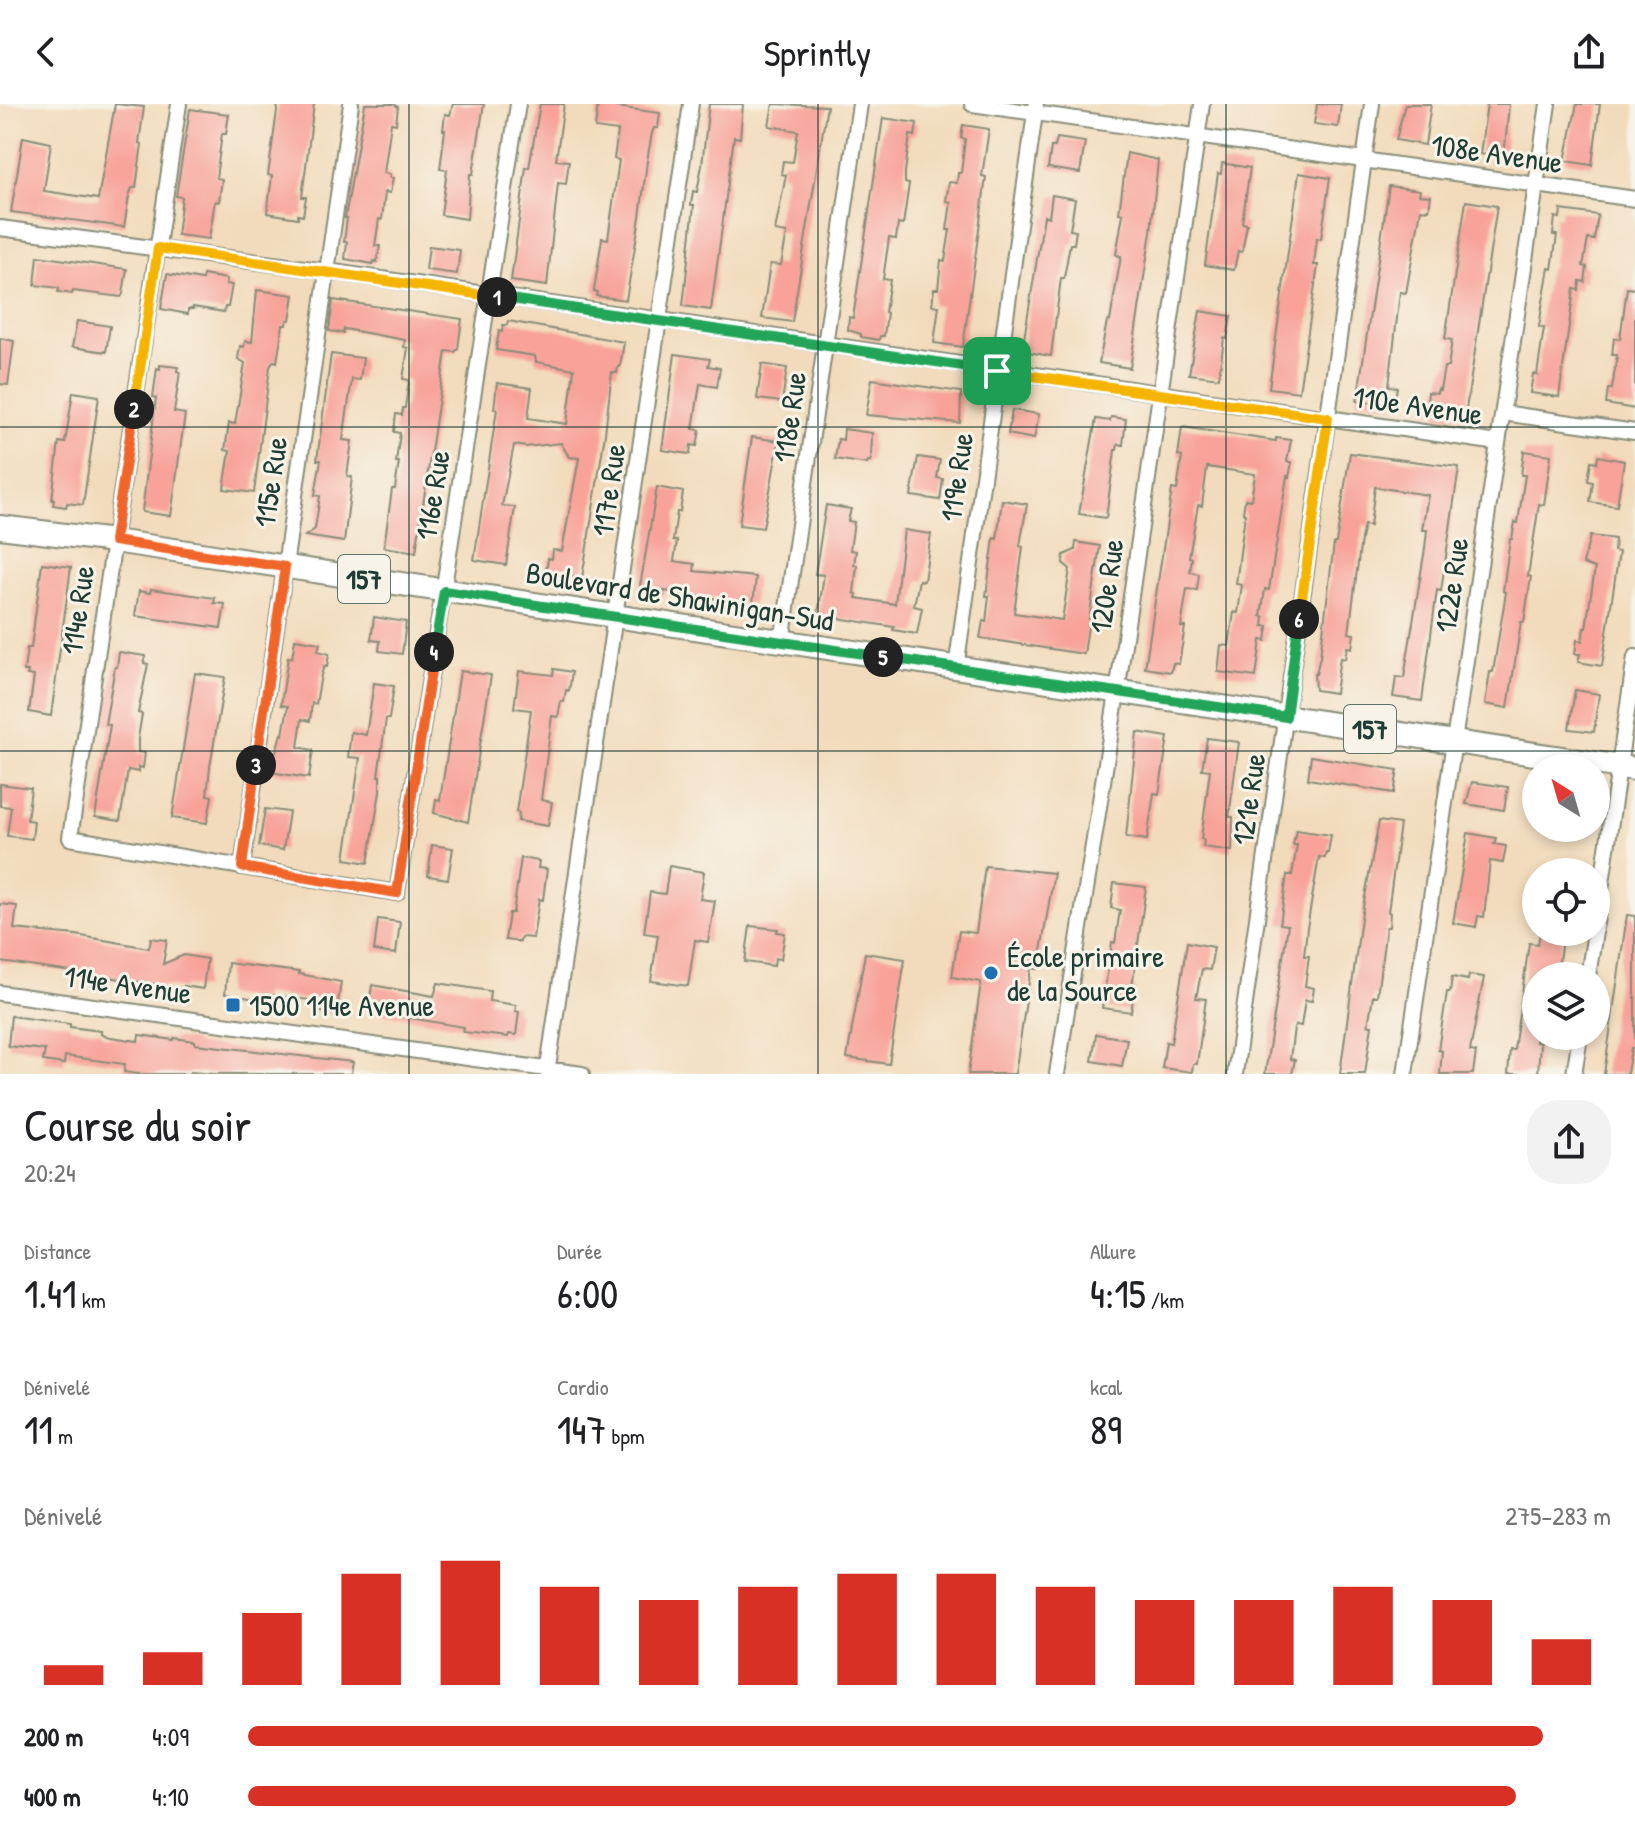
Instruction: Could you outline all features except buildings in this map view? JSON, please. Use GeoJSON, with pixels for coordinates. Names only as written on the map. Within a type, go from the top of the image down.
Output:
{"type":"FeatureCollection","features":[{"type":"Feature","properties":{"kind":"main road","name":"Boulevard de Shawinigan-Sud"},"geometry":{"type":"LineString","coordinates":[[0,527],[114,541],[1627,768]]}},
{"type":"Feature","properties":{"kind":"street","name":"114e Rue"},"geometry":{"type":"LineString","coordinates":[[179,104],[70,838],[242,867]]}},
{"type":"Feature","properties":{"kind":"street","name":"115e Rue"},"geometry":{"type":"LineString","coordinates":[[242,867],[351,104]]}},
{"type":"Feature","properties":{"kind":"street","name":"116e Rue"},"geometry":{"type":"LineString","coordinates":[[242,867],[397,893],[518,104]]}},
{"type":"Feature","properties":{"kind":"street","name":"117e Rue"},"geometry":{"type":"LineString","coordinates":[[548,1072],[691,104]]}},
{"type":"Feature","properties":{"kind":"street","name":"118e Rue"},"geometry":{"type":"LineString","coordinates":[[782,642],[860,104]]}},
{"type":"Feature","properties":{"kind":"street","name":"108e Avenue"},"geometry":{"type":"LineString","coordinates":[[972,104],[1035,109],[1197,136],[1635,199]]}},
{"type":"Feature","properties":{"kind":"street","name":"120e Rue"},"geometry":{"type":"LineString","coordinates":[[1057,1074],[1117,693],[1202,104]]}},
{"type":"Feature","properties":{"kind":"street","name":"121e Rue"},"geometry":{"type":"LineString","coordinates":[[1235,1074],[1372,104]]}},
{"type":"Feature","properties":{"kind":"street","name":"122e Rue"},"geometry":{"type":"LineString","coordinates":[[1405,1074],[1548,104]]}},
{"type":"Feature","properties":{"kind":"street","name":"119e Rue"},"geometry":{"type":"LineString","coordinates":[[956,668],[1035,109]]}},
{"type":"Feature","properties":{"kind":"street","name":"110e Avenue"},"geometry":{"type":"LineString","coordinates":[[0,228],[327,271],[1498,443]]}},
{"type":"Feature","properties":{"kind":"street","name":"110e Avenue"},"geometry":{"type":"LineString","coordinates":[[1503,413],[1635,432]]}},
{"type":"Feature","properties":{"kind":"street"},"geometry":{"type":"LineString","coordinates":[[1609,858],[1627,768],[1635,657]]}},
{"type":"Feature","properties":{"kind":"street","name":"114e Avenue"},"geometry":{"type":"LineString","coordinates":[[0,993],[548,1072],[582,1074]]}},
{"type":"Feature","properties":{"kind":"street"},"geometry":{"type":"LineString","coordinates":[[1574,1074],[1578,1050]]}},
{"type":"Feature","properties":{"kind":"place","name":"École primaire de la Source"},"geometry":{"type":"Point","coordinates":[991,973]}},
{"type":"Feature","properties":{"kind":"place","name":"1500 114e Avenue"},"geometry":{"type":"Point","coordinates":[233,1005]}},
{"type":"Feature","properties":{"kind":"route"},"geometry":{"type":"LineString","coordinates":[[158,248],[997,371],[1328,418],[1286,717],[444,591],[397,893],[242,867],[285,567],[114,541],[158,248]]}}]}
